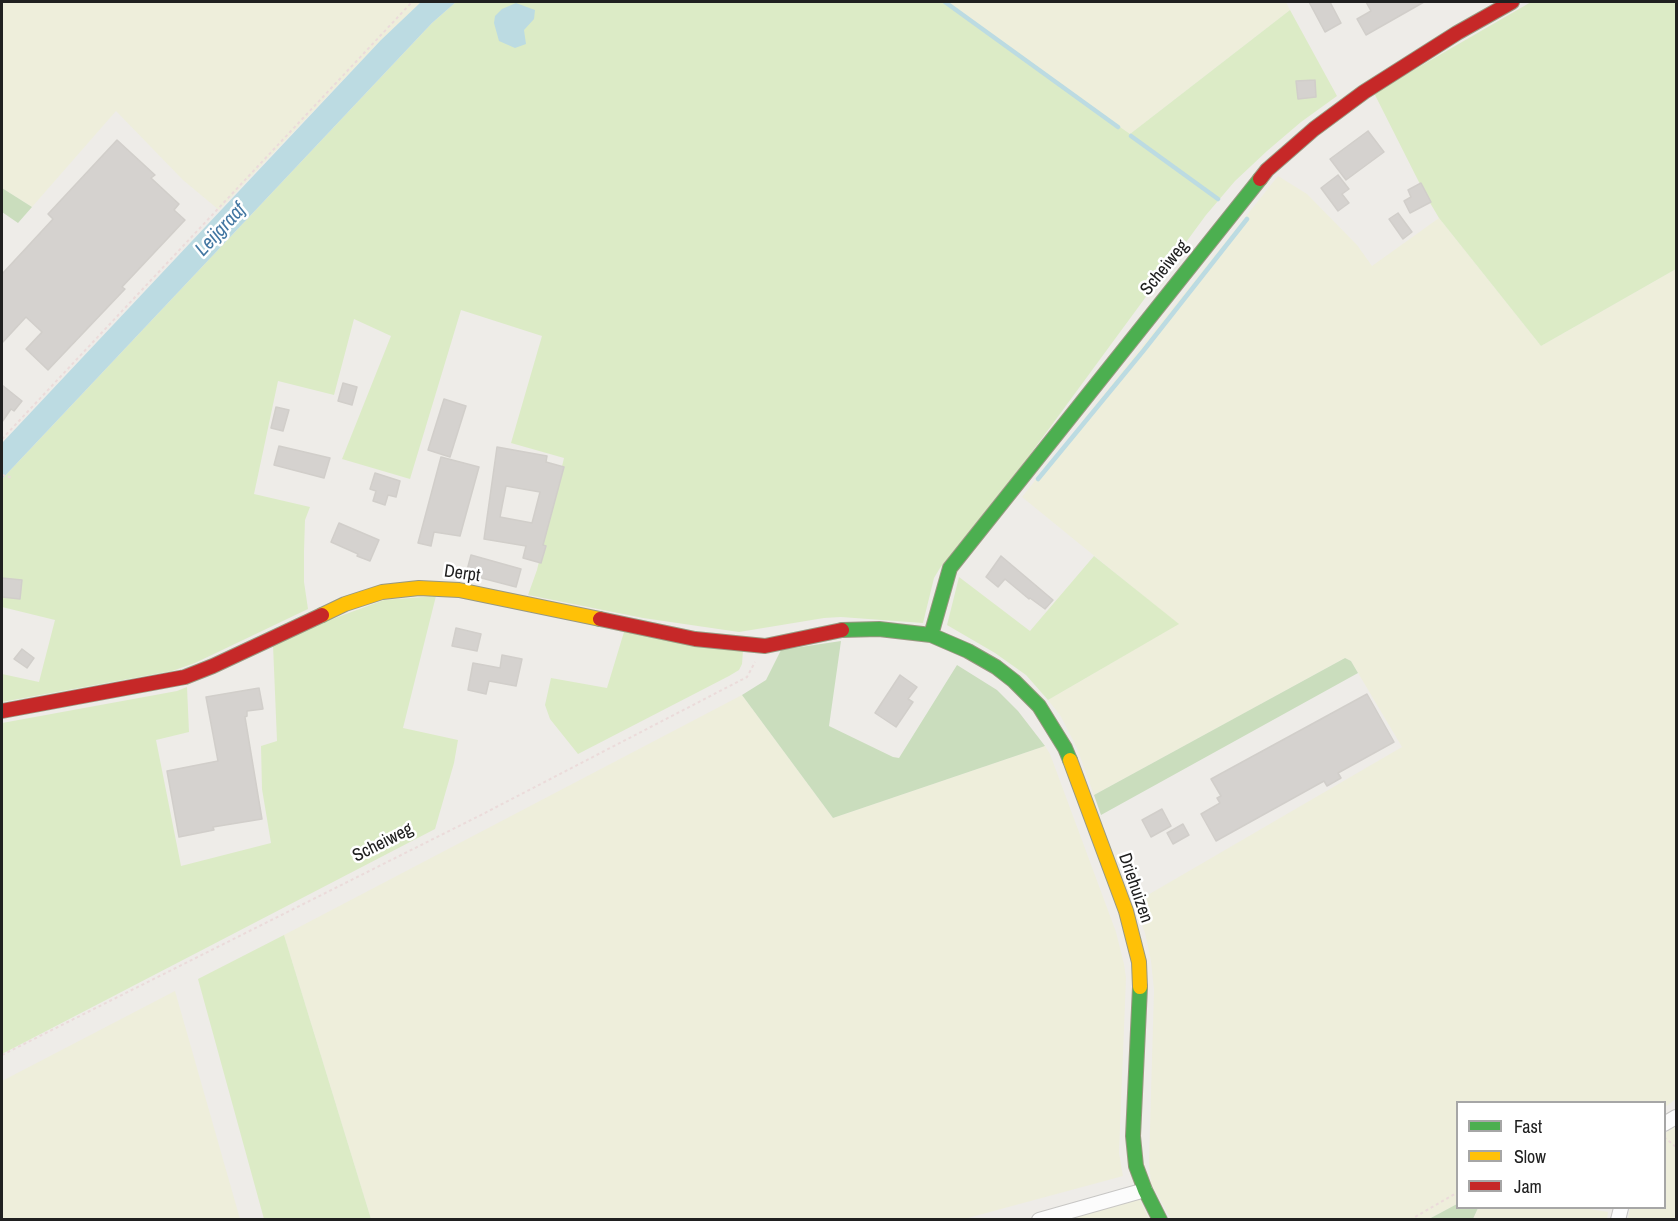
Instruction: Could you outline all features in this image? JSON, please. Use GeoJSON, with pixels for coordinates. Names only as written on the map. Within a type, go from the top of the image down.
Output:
{"type":"FeatureCollection","features":[{"type":"Feature","properties":{"kind":"street","name":"Scheiweg"},"geometry":{"type":"LineString","coordinates":[[931,635],[950,568],[1267,170],[1314,129],[1364,92],[1457,33],[1512,2]]}},
{"type":"Feature","properties":{"kind":"street","name":"Derpt"},"geometry":{"type":"LineString","coordinates":[[2,711],[185,676],[213,666],[345,604],[381,592],[419,588],[459,590],[695,639],[765,646],[843,630],[879,629],[931,635]]}},
{"type":"Feature","properties":{"kind":"street","name":"Driehuizen"},"geometry":{"type":"LineString","coordinates":[[931,635],[968,651],[996,667],[1014,681],[1039,706],[1065,748],[1126,911],[1139,962],[1141,1000],[1133,1136],[1136,1166],[1145,1191],[1160,1220]]}},
{"type":"Feature","properties":{"kind":"street"},"geometry":{"type":"LineString","coordinates":[[1039,1220],[1145,1191]]}},
{"type":"Feature","properties":{"kind":"path"},"geometry":{"type":"LineString","coordinates":[[2,439],[412,2]]}},
{"type":"Feature","properties":{"kind":"path"},"geometry":{"type":"LineString","coordinates":[[2,474],[13,478]]}},
{"type":"Feature","properties":{"kind":"path","name":"Scheiweg"},"geometry":{"type":"LineString","coordinates":[[2,1055],[479,816],[747,677],[765,646]]}},
{"type":"Feature","properties":{"kind":"path"},"geometry":{"type":"LineString","coordinates":[[1410,1220],[1456,1193]]}},
{"type":"Feature","properties":{"kind":"green space"},"geometry":{"type":"Polygon","coordinates":[[[2,2],[421,2],[381,40],[219,210],[183,180],[116,111],[32,207],[2,188],[2,2]]]}},
{"type":"Feature","properties":{"kind":"green space"},"geometry":{"type":"Polygon","coordinates":[[[456,2],[943,2],[1130,134],[1290,10],[1337,96],[1267,151],[1235,181],[1206,215],[1029,456],[940,568],[934,578],[923,623],[841,617],[739,632],[643,618],[528,595],[537,570],[564,458],[511,443],[542,336],[461,310],[410,479],[342,459],[391,336],[354,319],[334,395],[278,381],[254,494],[310,507],[305,520],[304,551],[304,582],[308,609],[195,663],[172,671],[2,702],[2,674],[39,682],[55,620],[2,607],[2,479],[432,23],[456,2]]]}},
{"type":"Feature","properties":{"kind":"green space"},"geometry":{"type":"Polygon","coordinates":[[[943,2],[1286,2],[1290,10],[1130,134],[943,2]]]}},
{"type":"Feature","properties":{"kind":"green space"},"geometry":{"type":"Polygon","coordinates":[[[1531,2],[1676,2],[1676,269],[1541,346],[1439,218],[1374,93],[1531,2]]]}},
{"type":"Feature","properties":{"kind":"green space"},"geometry":{"type":"Polygon","coordinates":[[[1278,176],[1307,194],[1357,245],[1372,266],[1439,218],[1541,346],[1676,269],[1676,1099],[1666,1106],[1666,1101],[1456,1101],[1456,1205],[1429,1219],[1171,1219],[1151,1183],[1149,1163],[1154,990],[1145,933],[1134,903],[1402,747],[1351,661],[1345,658],[1094,795],[1077,748],[1060,715],[1048,700],[1178,624],[1022,497],[1278,176]]]}},
{"type":"Feature","properties":{"kind":"green space"},"geometry":{"type":"Polygon","coordinates":[[[2,188],[32,207],[18,223],[2,212],[2,188]]]}},
{"type":"Feature","properties":{"kind":"green space"},"geometry":{"type":"Polygon","coordinates":[[[1094,556],[1179,624],[1048,700],[1026,675],[995,653],[947,625],[959,577],[1030,631],[1094,556]]]}},
{"type":"Feature","properties":{"kind":"green space"},"geometry":{"type":"Polygon","coordinates":[[[436,596],[403,728],[458,740],[454,763],[435,829],[2,1054],[2,723],[177,691],[187,687],[189,732],[156,740],[181,866],[271,843],[262,789],[261,746],[277,741],[273,645],[308,628],[384,600],[436,596]]]}},
{"type":"Feature","properties":{"kind":"green space"},"geometry":{"type":"Polygon","coordinates":[[[624,632],[743,651],[742,664],[739,670],[729,676],[578,754],[550,719],[545,705],[551,678],[607,688],[624,632]]]}},
{"type":"Feature","properties":{"kind":"green space"},"geometry":{"type":"Polygon","coordinates":[[[841,641],[829,726],[899,758],[957,665],[997,690],[1018,711],[1045,746],[833,818],[742,695],[766,680],[781,650],[841,641]]]}},
{"type":"Feature","properties":{"kind":"green space"},"geometry":{"type":"Polygon","coordinates":[[[1345,658],[1351,661],[1358,673],[1101,815],[1094,795],[1345,658]]]}},
{"type":"Feature","properties":{"kind":"green space"},"geometry":{"type":"Polygon","coordinates":[[[742,695],[833,818],[1045,746],[1050,754],[1116,932],[1124,964],[1126,978],[1119,1153],[1123,1176],[964,1219],[371,1219],[284,935],[742,695]]]}},
{"type":"Feature","properties":{"kind":"green space"},"geometry":{"type":"Polygon","coordinates":[[[284,935],[371,1219],[264,1219],[198,979],[284,935]]]}},
{"type":"Feature","properties":{"kind":"green space"},"geometry":{"type":"Polygon","coordinates":[[[175,991],[240,1219],[2,1219],[2,1081],[175,991]]]}},
{"type":"Feature","properties":{"kind":"green space"},"geometry":{"type":"Polygon","coordinates":[[[1676,1126],[1676,1219],[1628,1219],[1630,1209],[1666,1209],[1666,1132],[1676,1126]]]}},
{"type":"Feature","properties":{"kind":"green space"},"geometry":{"type":"Polygon","coordinates":[[[1139,1199],[1150,1220],[1063,1220],[1139,1199]]]}},
{"type":"Feature","properties":{"kind":"green space"},"geometry":{"type":"Polygon","coordinates":[[[1456,1205],[1456,1209],[1478,1209],[1473,1219],[1429,1219],[1456,1205]]]}},
{"type":"Feature","properties":{"kind":"green space"},"geometry":{"type":"Polygon","coordinates":[[[1478,1209],[1589,1209],[1608,1212],[1607,1219],[1473,1220],[1478,1209]]]}},
{"type":"Feature","properties":{"kind":"water","name":"Leijgraaf"},"geometry":{"type":"Polygon","coordinates":[[[421,2],[456,2],[432,23],[2,479],[2,443],[381,40],[421,2]]]}},
{"type":"Feature","properties":{"kind":"water"},"geometry":{"type":"Polygon","coordinates":[[[516,3],[535,10],[534,19],[524,30],[526,44],[515,48],[499,41],[494,23],[495,16],[502,9],[516,3]]]}},
{"type":"Feature","properties":{"kind":"building"},"geometry":{"type":"Polygon","coordinates":[[[1309,2],[1330,2],[1341,23],[1325,32],[1309,2]]]}},
{"type":"Feature","properties":{"kind":"building"},"geometry":{"type":"Polygon","coordinates":[[[1366,2],[1424,2],[1366,35],[1357,19],[1371,11],[1366,2]]]}},
{"type":"Feature","properties":{"kind":"building"},"geometry":{"type":"Polygon","coordinates":[[[1315,80],[1316,97],[1298,99],[1296,81],[1315,80]]]}},
{"type":"Feature","properties":{"kind":"building"},"geometry":{"type":"Polygon","coordinates":[[[1368,131],[1384,152],[1346,180],[1330,159],[1368,131]]]}},
{"type":"Feature","properties":{"kind":"building"},"geometry":{"type":"Polygon","coordinates":[[[117,140],[155,175],[151,178],[179,204],[174,210],[185,220],[122,287],[125,289],[48,370],[26,349],[42,332],[26,317],[2,343],[2,274],[53,219],[48,214],[117,140]]]}},
{"type":"Feature","properties":{"kind":"building"},"geometry":{"type":"Polygon","coordinates":[[[1338,175],[1349,189],[1342,194],[1349,203],[1338,211],[1321,188],[1338,175]]]}},
{"type":"Feature","properties":{"kind":"building"},"geometry":{"type":"Polygon","coordinates":[[[1421,183],[1431,202],[1410,213],[1404,201],[1411,197],[1408,190],[1421,183]]]}},
{"type":"Feature","properties":{"kind":"building"},"geometry":{"type":"Polygon","coordinates":[[[1398,213],[1412,232],[1403,239],[1389,219],[1398,213]]]}},
{"type":"Feature","properties":{"kind":"building"},"geometry":{"type":"Polygon","coordinates":[[[343,383],[357,387],[352,405],[338,401],[343,383]]]}},
{"type":"Feature","properties":{"kind":"building"},"geometry":{"type":"Polygon","coordinates":[[[2,385],[22,401],[14,411],[11,409],[2,422],[2,385]]]}},
{"type":"Feature","properties":{"kind":"building"},"geometry":{"type":"Polygon","coordinates":[[[444,399],[466,406],[450,457],[428,450],[444,399]]]}},
{"type":"Feature","properties":{"kind":"building"},"geometry":{"type":"Polygon","coordinates":[[[276,407],[289,410],[283,431],[271,428],[276,407]]]}},
{"type":"Feature","properties":{"kind":"building"},"geometry":{"type":"Polygon","coordinates":[[[279,446],[330,458],[324,478],[274,465],[279,446]]]}},
{"type":"Feature","properties":{"kind":"building"},"geometry":{"type":"Polygon","coordinates":[[[497,447],[547,456],[546,462],[564,467],[543,545],[546,546],[541,563],[523,558],[526,546],[484,539],[497,447]],[[506,486],[500,517],[532,523],[540,492],[506,486]]]}},
{"type":"Feature","properties":{"kind":"building"},"geometry":{"type":"Polygon","coordinates":[[[441,457],[479,467],[460,536],[434,532],[431,546],[418,543],[441,457]]]}},
{"type":"Feature","properties":{"kind":"building"},"geometry":{"type":"Polygon","coordinates":[[[375,473],[400,481],[396,497],[388,495],[385,505],[373,501],[376,491],[370,489],[375,473]]]}},
{"type":"Feature","properties":{"kind":"building"},"geometry":{"type":"Polygon","coordinates":[[[339,523],[379,540],[370,561],[331,542],[339,523]]]}},
{"type":"Feature","properties":{"kind":"building"},"geometry":{"type":"Polygon","coordinates":[[[471,555],[521,569],[516,587],[466,574],[471,555]]]}},
{"type":"Feature","properties":{"kind":"building"},"geometry":{"type":"Polygon","coordinates":[[[1001,556],[1053,600],[1045,609],[1005,579],[998,587],[986,577],[1001,556]]]}},
{"type":"Feature","properties":{"kind":"building"},"geometry":{"type":"Polygon","coordinates":[[[2,578],[22,580],[20,599],[2,597],[2,578]]]}},
{"type":"Feature","properties":{"kind":"building"},"geometry":{"type":"Polygon","coordinates":[[[456,628],[481,634],[477,651],[452,646],[456,628]]]}},
{"type":"Feature","properties":{"kind":"building"},"geometry":{"type":"Polygon","coordinates":[[[22,649],[34,658],[27,668],[14,659],[22,649]]]}},
{"type":"Feature","properties":{"kind":"building"},"geometry":{"type":"Polygon","coordinates":[[[502,655],[522,659],[516,686],[489,681],[486,694],[468,690],[473,663],[500,668],[502,655]]]}},
{"type":"Feature","properties":{"kind":"building"},"geometry":{"type":"Polygon","coordinates":[[[900,675],[917,687],[908,699],[913,702],[896,727],[875,713],[900,675]]]}},
{"type":"Feature","properties":{"kind":"building"},"geometry":{"type":"Polygon","coordinates":[[[259,688],[263,709],[247,711],[245,717],[262,819],[213,827],[214,830],[179,837],[167,771],[218,761],[206,697],[259,688]]]}},
{"type":"Feature","properties":{"kind":"building"},"geometry":{"type":"Polygon","coordinates":[[[1367,694],[1394,742],[1338,773],[1341,778],[1327,786],[1324,781],[1216,841],[1201,814],[1220,803],[1217,798],[1221,796],[1211,779],[1367,694]]]}},
{"type":"Feature","properties":{"kind":"building"},"geometry":{"type":"Polygon","coordinates":[[[1162,809],[1171,826],[1151,837],[1142,820],[1162,809]]]}},
{"type":"Feature","properties":{"kind":"building"},"geometry":{"type":"Polygon","coordinates":[[[1183,824],[1189,835],[1173,844],[1167,833],[1183,824]]]}},
{"type":"Feature","properties":{"kind":"waterway"},"geometry":{"type":"LineString","coordinates":[[945,2],[1118,127]]}},
{"type":"Feature","properties":{"kind":"waterway"},"geometry":{"type":"LineString","coordinates":[[1131,136],[1218,199]]}},
{"type":"Feature","properties":{"kind":"waterway"},"geometry":{"type":"LineString","coordinates":[[1038,479],[1247,219]]}},
{"type":"Feature","properties":{"kind":"traffic: fast"},"geometry":{"type":"LineString","coordinates":[[931,635],[950,568],[1260,179]]}},
{"type":"Feature","properties":{"kind":"traffic: fast"},"geometry":{"type":"LineString","coordinates":[[842,630],[879,629],[931,635],[968,651],[996,667],[1039,706],[1070,760]]}},
{"type":"Feature","properties":{"kind":"traffic: fast"},"geometry":{"type":"LineString","coordinates":[[1140,987],[1133,1136],[1136,1166],[1160,1220]]}},
{"type":"Feature","properties":{"kind":"traffic: slow"},"geometry":{"type":"LineString","coordinates":[[322,615],[345,604],[382,592],[419,588],[459,590],[600,619]]}},
{"type":"Feature","properties":{"kind":"traffic: slow"},"geometry":{"type":"LineString","coordinates":[[1070,760],[1126,911],[1139,962],[1140,987]]}},
{"type":"Feature","properties":{"kind":"traffic: jam"},"geometry":{"type":"LineString","coordinates":[[1260,179],[1267,170],[1314,129],[1364,92],[1457,33],[1512,2]]}},
{"type":"Feature","properties":{"kind":"traffic: jam"},"geometry":{"type":"LineString","coordinates":[[2,711],[185,677],[322,615]]}},
{"type":"Feature","properties":{"kind":"traffic: jam"},"geometry":{"type":"LineString","coordinates":[[600,619],[695,639],[765,646],[842,630]]}}]}
